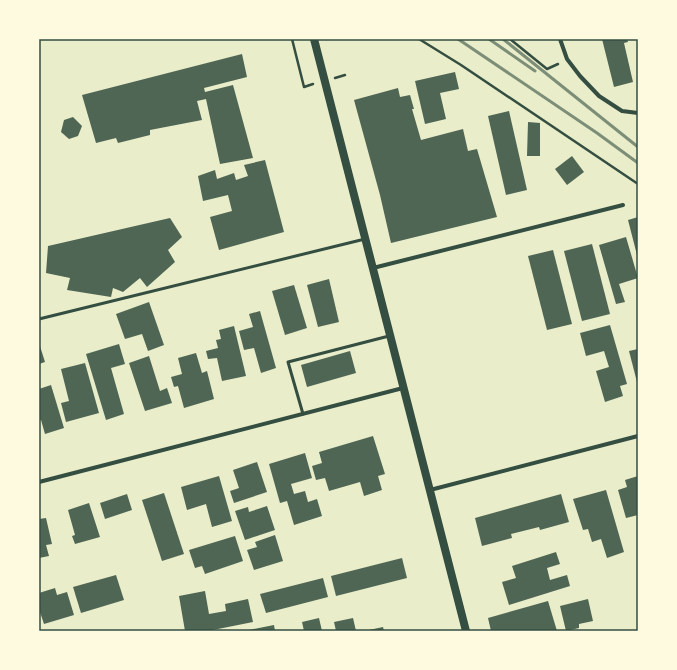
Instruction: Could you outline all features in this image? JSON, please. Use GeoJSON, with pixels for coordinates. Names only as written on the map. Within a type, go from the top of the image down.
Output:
{"type":"FeatureCollection","features":[{"type":"Feature","properties":{"kind":"main road"},"geometry":{"type":"LineString","coordinates":[[314,39],[466,631]]}},
{"type":"Feature","properties":{"kind":"street"},"geometry":{"type":"LineString","coordinates":[[560,39],[567,59],[580,76],[599,96],[622,111],[638,113]]}},
{"type":"Feature","properties":{"kind":"street"},"geometry":{"type":"LineString","coordinates":[[373,268],[623,205]]}},
{"type":"Feature","properties":{"kind":"street"},"geometry":{"type":"LineString","coordinates":[[39,482],[403,388]]}},
{"type":"Feature","properties":{"kind":"street"},"geometry":{"type":"LineString","coordinates":[[430,490],[638,436]]}},
{"type":"Feature","properties":{"kind":"lane"},"geometry":{"type":"LineString","coordinates":[[39,320],[365,239]]}},
{"type":"Feature","properties":{"kind":"lane"},"geometry":{"type":"LineString","coordinates":[[302,414],[288,362],[390,335]]}},
{"type":"Feature","properties":{"kind":"path"},"geometry":{"type":"LineString","coordinates":[[419,39],[461,65],[638,184]]}},
{"type":"Feature","properties":{"kind":"path"},"geometry":{"type":"LineString","coordinates":[[510,39],[547,69],[567,59]]}},
{"type":"Feature","properties":{"kind":"building"},"geometry":{"type":"Polygon","coordinates":[[[602,39],[627,39],[628,42],[624,43],[633,82],[614,87],[602,39]]]}},
{"type":"Feature","properties":{"kind":"building"},"geometry":{"type":"Polygon","coordinates":[[[242,54],[247,77],[204,88],[205,92],[233,85],[253,158],[220,164],[206,99],[197,101],[202,120],[150,130],[150,135],[118,143],[116,138],[96,143],[82,95],[242,54]]]}},
{"type":"Feature","properties":{"kind":"building"},"geometry":{"type":"Polygon","coordinates":[[[455,72],[459,89],[440,93],[446,119],[425,124],[415,81],[455,72]]]}},
{"type":"Feature","properties":{"kind":"building"},"geometry":{"type":"Polygon","coordinates":[[[398,88],[400,97],[410,95],[414,109],[412,109],[421,140],[463,129],[468,151],[477,149],[497,217],[391,243],[380,195],[354,100],[398,88]]]}},
{"type":"Feature","properties":{"kind":"building"},"geometry":{"type":"Polygon","coordinates":[[[509,111],[527,190],[506,195],[488,116],[509,111]]]}},
{"type":"Feature","properties":{"kind":"building"},"geometry":{"type":"Polygon","coordinates":[[[73,117],[82,126],[78,136],[69,139],[61,132],[64,120],[73,117]]]}},
{"type":"Feature","properties":{"kind":"building"},"geometry":{"type":"Polygon","coordinates":[[[528,122],[540,123],[540,156],[527,156],[528,122]]]}},
{"type":"Feature","properties":{"kind":"building"},"geometry":{"type":"Polygon","coordinates":[[[572,156],[584,172],[567,185],[555,169],[572,156]]]}},
{"type":"Feature","properties":{"kind":"building"},"geometry":{"type":"Polygon","coordinates":[[[265,160],[284,232],[219,250],[210,217],[232,211],[228,195],[203,201],[198,176],[215,170],[217,179],[234,173],[236,180],[248,176],[244,165],[265,160]]]}},
{"type":"Feature","properties":{"kind":"building"},"geometry":{"type":"Polygon","coordinates":[[[638,217],[638,255],[637,255],[628,220],[638,217]]]}},
{"type":"Feature","properties":{"kind":"building"},"geometry":{"type":"Polygon","coordinates":[[[170,218],[182,237],[168,250],[175,262],[147,287],[140,278],[123,292],[113,288],[111,297],[67,290],[70,278],[46,273],[48,246],[170,218]]]}},
{"type":"Feature","properties":{"kind":"building"},"geometry":{"type":"Polygon","coordinates":[[[626,237],[638,278],[619,284],[625,302],[616,304],[599,245],[626,237]]]}},
{"type":"Feature","properties":{"kind":"building"},"geometry":{"type":"Polygon","coordinates":[[[592,244],[610,314],[582,321],[564,251],[592,244]]]}},
{"type":"Feature","properties":{"kind":"building"},"geometry":{"type":"Polygon","coordinates":[[[553,250],[572,324],[547,330],[528,256],[553,250]]]}},
{"type":"Feature","properties":{"kind":"building"},"geometry":{"type":"Polygon","coordinates":[[[329,279],[339,322],[318,327],[307,285],[329,279]]]}},
{"type":"Feature","properties":{"kind":"building"},"geometry":{"type":"Polygon","coordinates":[[[294,285],[307,328],[285,335],[272,291],[294,285]]]}},
{"type":"Feature","properties":{"kind":"building"},"geometry":{"type":"Polygon","coordinates":[[[149,302],[164,345],[148,351],[142,334],[125,339],[116,314],[149,302]]]}},
{"type":"Feature","properties":{"kind":"building"},"geometry":{"type":"Polygon","coordinates":[[[260,311],[276,368],[261,373],[254,348],[244,350],[239,331],[253,327],[249,314],[260,311]]]}},
{"type":"Feature","properties":{"kind":"building"},"geometry":{"type":"Polygon","coordinates":[[[610,325],[627,384],[620,386],[623,396],[605,402],[596,371],[609,367],[604,351],[586,356],[580,333],[610,325]]]}},
{"type":"Feature","properties":{"kind":"building"},"geometry":{"type":"Polygon","coordinates":[[[234,326],[246,376],[222,381],[217,358],[208,359],[206,351],[218,348],[216,340],[221,339],[219,330],[234,326]]]}},
{"type":"Feature","properties":{"kind":"building"},"geometry":{"type":"Polygon","coordinates":[[[39,343],[45,362],[39,364],[39,343]]]}},
{"type":"Feature","properties":{"kind":"building"},"geometry":{"type":"Polygon","coordinates":[[[119,344],[125,364],[111,368],[124,414],[106,420],[86,354],[119,344]]]}},
{"type":"Feature","properties":{"kind":"building"},"geometry":{"type":"Polygon","coordinates":[[[638,349],[638,382],[637,382],[629,351],[638,349]]]}},
{"type":"Feature","properties":{"kind":"building"},"geometry":{"type":"Polygon","coordinates":[[[350,351],[356,373],[307,387],[301,365],[350,351]]]}},
{"type":"Feature","properties":{"kind":"building"},"geometry":{"type":"Polygon","coordinates":[[[196,353],[202,373],[207,371],[214,399],[184,408],[178,386],[174,387],[171,377],[182,374],[178,358],[196,353]]]}},
{"type":"Feature","properties":{"kind":"building"},"geometry":{"type":"Polygon","coordinates":[[[149,356],[160,391],[167,388],[172,403],[145,411],[129,363],[149,356]]]}},
{"type":"Feature","properties":{"kind":"building"},"geometry":{"type":"Polygon","coordinates":[[[85,363],[99,413],[66,422],[61,403],[69,401],[61,369],[85,363]]]}},
{"type":"Feature","properties":{"kind":"building"},"geometry":{"type":"Polygon","coordinates":[[[51,385],[64,428],[45,434],[41,420],[39,420],[39,389],[51,385]]]}},
{"type":"Feature","properties":{"kind":"building"},"geometry":{"type":"Polygon","coordinates":[[[373,436],[385,474],[378,476],[382,490],[364,496],[360,482],[329,491],[325,478],[316,480],[312,466],[322,463],[319,452],[373,436]]]}},
{"type":"Feature","properties":{"kind":"building"},"geometry":{"type":"Polygon","coordinates":[[[305,453],[312,478],[291,484],[294,494],[305,491],[308,502],[317,499],[322,516],[294,525],[287,501],[280,503],[269,464],[305,453]]]}},
{"type":"Feature","properties":{"kind":"building"},"geometry":{"type":"Polygon","coordinates":[[[257,462],[267,492],[234,503],[230,491],[239,488],[233,470],[257,462]]]}},
{"type":"Feature","properties":{"kind":"building"},"geometry":{"type":"Polygon","coordinates":[[[219,476],[232,521],[212,527],[206,504],[187,510],[181,487],[219,476]]]}},
{"type":"Feature","properties":{"kind":"building"},"geometry":{"type":"Polygon","coordinates":[[[638,476],[638,515],[626,518],[618,490],[627,487],[625,480],[638,476]]]}},
{"type":"Feature","properties":{"kind":"building"},"geometry":{"type":"Polygon","coordinates":[[[606,490],[624,552],[607,558],[601,539],[592,542],[588,529],[583,530],[573,499],[606,490]]]}},
{"type":"Feature","properties":{"kind":"building"},"geometry":{"type":"Polygon","coordinates":[[[164,493],[184,554],[162,561],[142,500],[164,493]]]}},
{"type":"Feature","properties":{"kind":"building"},"geometry":{"type":"Polygon","coordinates":[[[127,494],[132,510],[105,519],[100,503],[127,494]]]}},
{"type":"Feature","properties":{"kind":"building"},"geometry":{"type":"Polygon","coordinates":[[[561,494],[569,522],[540,530],[539,527],[511,534],[512,538],[482,546],[475,518],[561,494]]]}},
{"type":"Feature","properties":{"kind":"building"},"geometry":{"type":"Polygon","coordinates":[[[89,503],[100,537],[75,544],[72,536],[75,535],[68,510],[89,503]]]}},
{"type":"Feature","properties":{"kind":"building"},"geometry":{"type":"Polygon","coordinates":[[[267,506],[275,530],[245,540],[235,511],[248,507],[249,512],[267,506]]]}},
{"type":"Feature","properties":{"kind":"building"},"geometry":{"type":"Polygon","coordinates":[[[46,518],[52,544],[46,545],[49,556],[39,558],[39,519],[46,518]]]}},
{"type":"Feature","properties":{"kind":"building"},"geometry":{"type":"Polygon","coordinates":[[[275,535],[283,561],[254,570],[247,550],[257,547],[255,542],[275,535]]]}},
{"type":"Feature","properties":{"kind":"building"},"geometry":{"type":"Polygon","coordinates":[[[235,536],[243,561],[205,574],[202,566],[195,568],[189,550],[235,536]]]}},
{"type":"Feature","properties":{"kind":"building"},"geometry":{"type":"Polygon","coordinates":[[[556,552],[560,564],[547,568],[550,580],[567,575],[570,586],[509,605],[502,582],[516,578],[512,566],[556,552]]]}},
{"type":"Feature","properties":{"kind":"building"},"geometry":{"type":"Polygon","coordinates":[[[402,558],[407,578],[336,596],[331,576],[402,558]]]}},
{"type":"Feature","properties":{"kind":"building"},"geometry":{"type":"Polygon","coordinates":[[[116,575],[124,600],[81,613],[73,587],[116,575]]]}},
{"type":"Feature","properties":{"kind":"building"},"geometry":{"type":"Polygon","coordinates":[[[323,578],[328,597],[266,613],[260,594],[323,578]]]}},
{"type":"Feature","properties":{"kind":"building"},"geometry":{"type":"Polygon","coordinates":[[[55,588],[57,595],[67,592],[74,615],[44,624],[39,609],[39,593],[55,588]]]}},
{"type":"Feature","properties":{"kind":"building"},"geometry":{"type":"Polygon","coordinates":[[[205,591],[209,614],[226,611],[225,604],[248,599],[253,622],[208,631],[185,631],[179,596],[205,591]]]}},
{"type":"Feature","properties":{"kind":"building"},"geometry":{"type":"Polygon","coordinates":[[[588,599],[593,621],[579,624],[579,628],[566,631],[560,606],[588,599]]]}},
{"type":"Feature","properties":{"kind":"building"},"geometry":{"type":"Polygon","coordinates":[[[548,601],[557,631],[491,631],[488,618],[548,601]]]}},
{"type":"Feature","properties":{"kind":"building"},"geometry":{"type":"Polygon","coordinates":[[[319,618],[322,631],[304,631],[302,622],[319,618]]]}},
{"type":"Feature","properties":{"kind":"building"},"geometry":{"type":"Polygon","coordinates":[[[353,618],[356,631],[336,631],[334,622],[353,618]]]}},
{"type":"Feature","properties":{"kind":"building"},"geometry":{"type":"Polygon","coordinates":[[[274,625],[275,631],[249,631],[249,630],[274,625]]]}},
{"type":"Feature","properties":{"kind":"building"},"geometry":{"type":"Polygon","coordinates":[[[383,627],[384,631],[369,631],[369,630],[383,627]]]}},
{"type":"Feature","properties":{"kind":"railway"},"geometry":{"type":"LineString","coordinates":[[458,39],[597,133],[638,163]]}},
{"type":"Feature","properties":{"kind":"railway"},"geometry":{"type":"LineString","coordinates":[[489,39],[535,71]]}},
{"type":"Feature","properties":{"kind":"railway"},"geometry":{"type":"LineString","coordinates":[[503,39],[638,147]]}}]}
